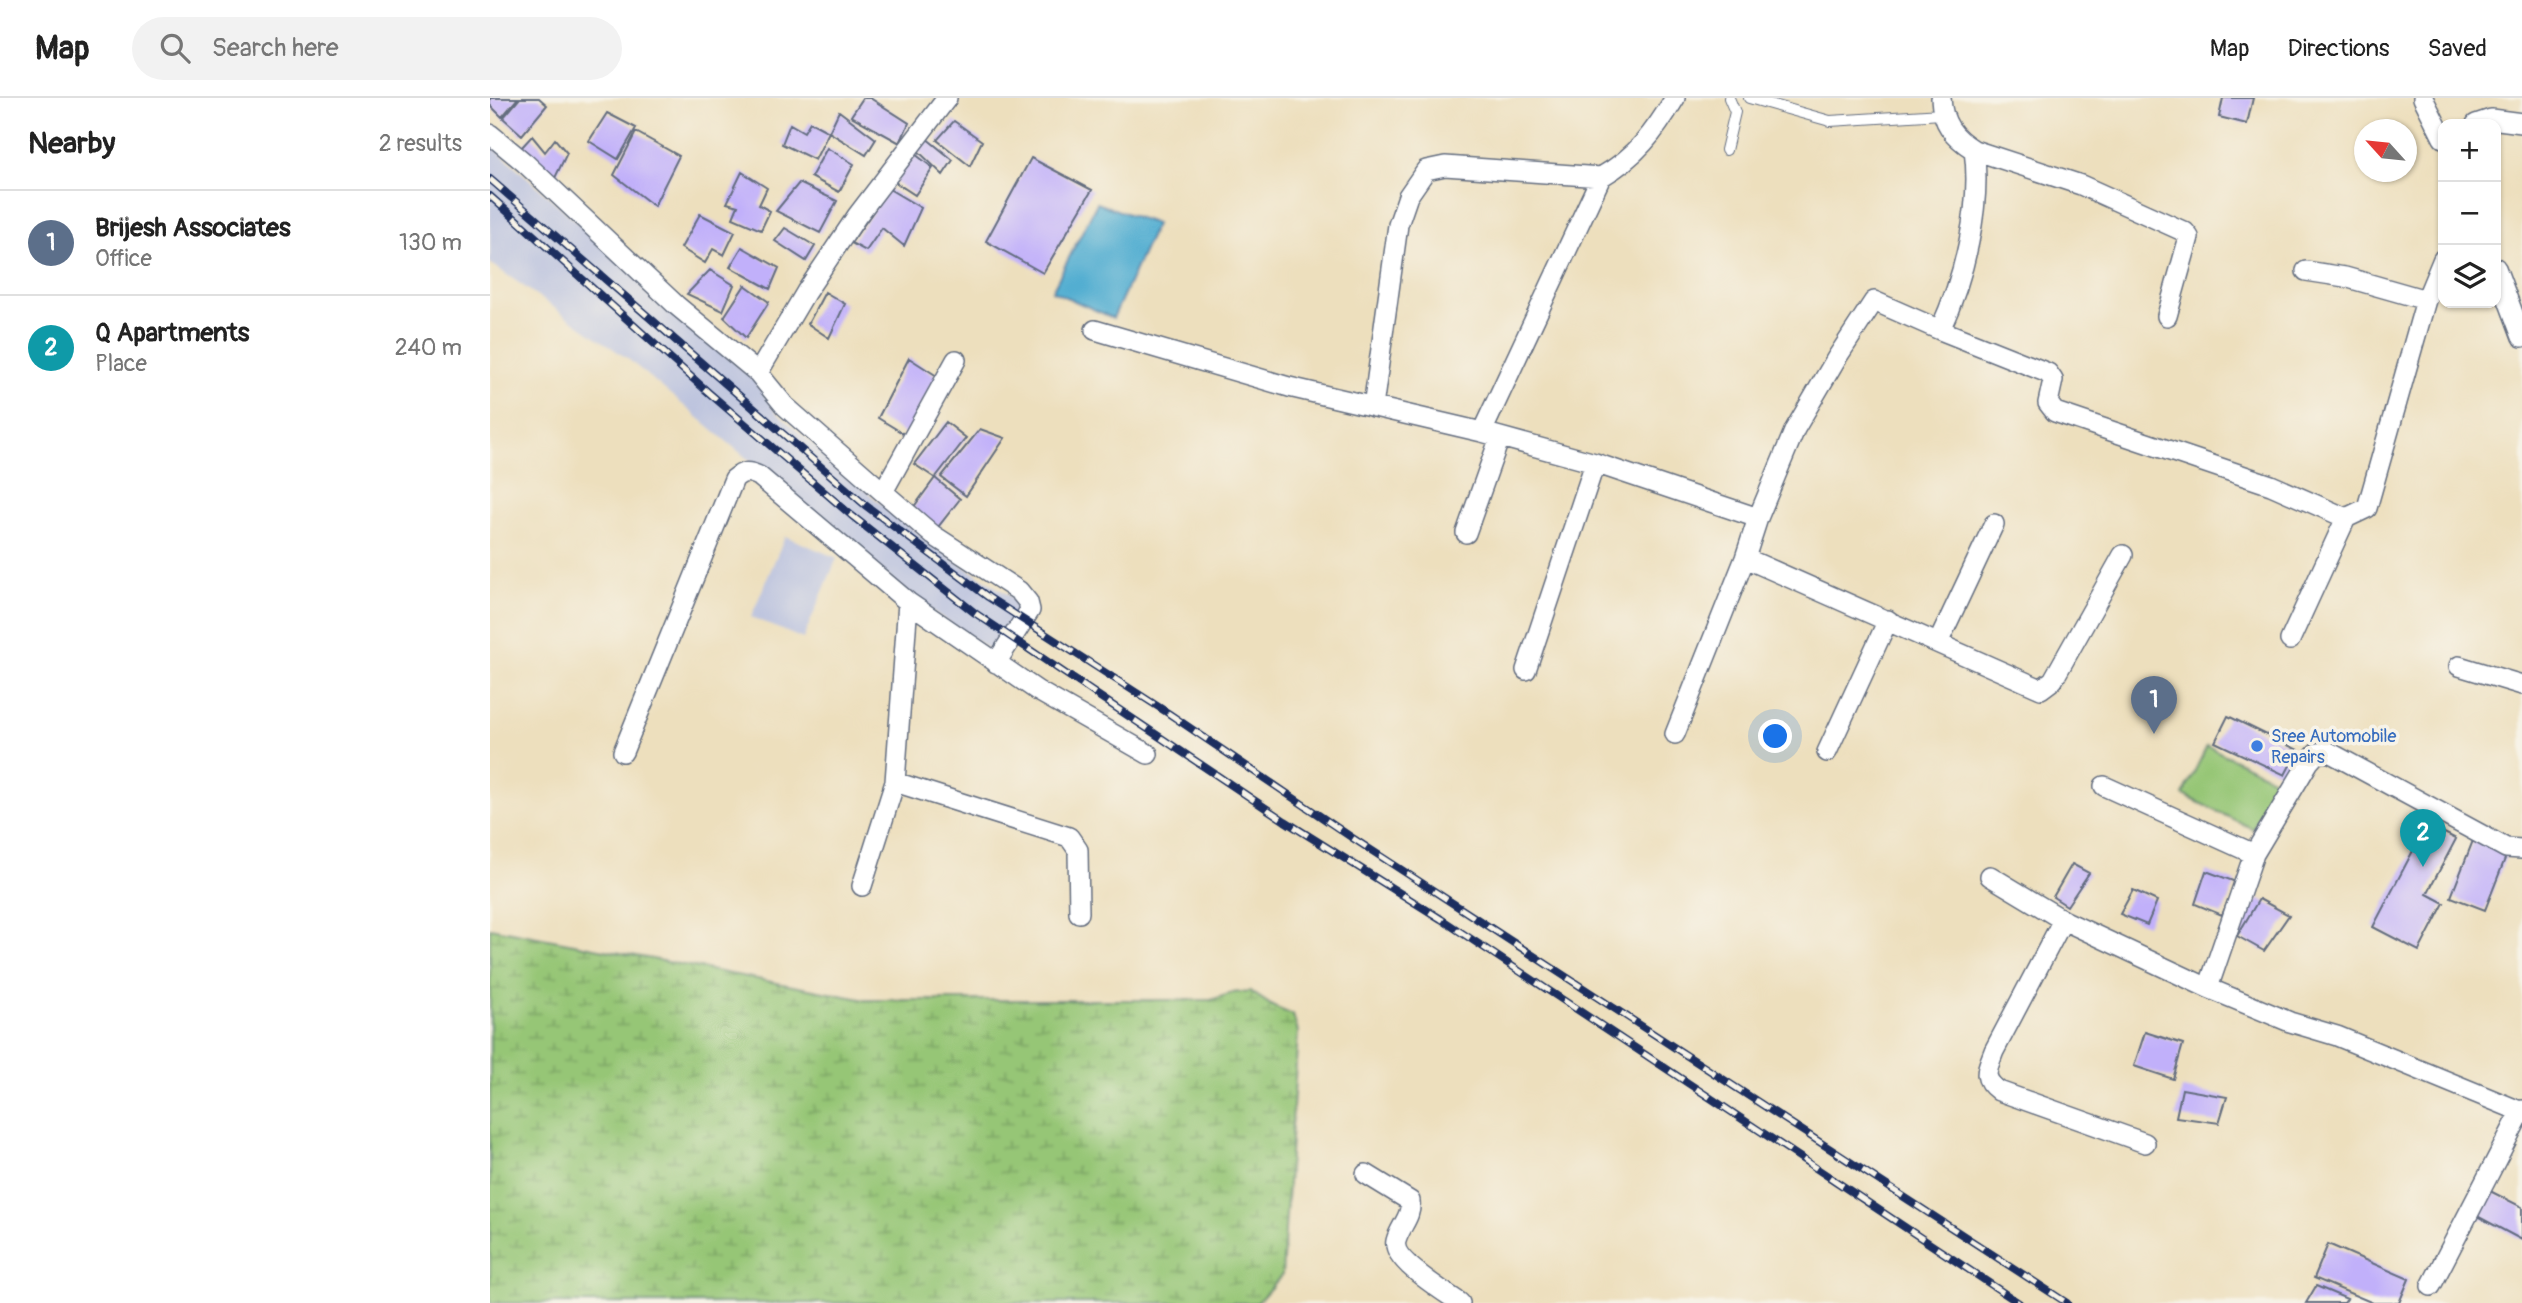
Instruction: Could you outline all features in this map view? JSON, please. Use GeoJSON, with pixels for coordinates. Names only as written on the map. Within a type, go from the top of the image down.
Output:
{"type":"FeatureCollection","features":[{"type":"Feature","properties":{"kind":"street"},"geometry":{"type":"LineString","coordinates":[[758,373],[806,292],[857,216],[947,98]]}},
{"type":"Feature","properties":{"kind":"street"},"geometry":{"type":"LineString","coordinates":[[1466,533],[1491,434],[1601,177],[1619,166],[1653,135],[1675,98]]}},
{"type":"Feature","properties":{"kind":"street"},"geometry":{"type":"LineString","coordinates":[[2423,98],[2438,128]]}},
{"type":"Feature","properties":{"kind":"street"},"geometry":{"type":"LineString","coordinates":[[1942,106],[1958,141],[1974,150],[2081,185],[2185,232],[2189,237],[2167,316]]}},
{"type":"Feature","properties":{"kind":"street"},"geometry":{"type":"LineString","coordinates":[[2501,120],[2522,123]]}},
{"type":"Feature","properties":{"kind":"street"},"geometry":{"type":"LineString","coordinates":[[490,134],[525,163],[676,305],[758,373],[785,405],[883,492],[933,535],[1019,592],[1028,602],[1030,610],[996,663]]}},
{"type":"Feature","properties":{"kind":"street"},"geometry":{"type":"LineString","coordinates":[[1940,330],[1951,307],[1972,226],[1977,172],[1974,150]]}},
{"type":"Feature","properties":{"kind":"street"},"geometry":{"type":"LineString","coordinates":[[1373,407],[1398,225],[1408,196],[1426,170],[1445,166],[1601,177]]}},
{"type":"Feature","properties":{"kind":"street"},"geometry":{"type":"LineString","coordinates":[[2305,271],[2345,277],[2426,300]]}},
{"type":"Feature","properties":{"kind":"street"},"geometry":{"type":"LineString","coordinates":[[2290,640],[2346,518],[2367,508],[2426,300],[2438,271]]}},
{"type":"Feature","properties":{"kind":"street"},"geometry":{"type":"LineString","coordinates":[[2501,276],[2514,298],[2522,337]]}},
{"type":"Feature","properties":{"kind":"street"},"geometry":{"type":"LineString","coordinates":[[1675,734],[1795,429],[1874,301],[2048,373],[2053,380],[2048,403],[2055,412],[2271,485],[2346,518]]}},
{"type":"Feature","properties":{"kind":"street"},"geometry":{"type":"LineString","coordinates":[[1095,330],[1289,387],[1491,434],[1595,463],[1758,518]]}},
{"type":"Feature","properties":{"kind":"street"},"geometry":{"type":"LineString","coordinates":[[883,492],[956,360]]}},
{"type":"Feature","properties":{"kind":"street"},"geometry":{"type":"LineString","coordinates":[[1526,670],[1595,463]]}},
{"type":"Feature","properties":{"kind":"street"},"geometry":{"type":"LineString","coordinates":[[623,752],[734,479],[741,473],[749,472],[759,476],[908,602],[996,663],[1148,754]]}},
{"type":"Feature","properties":{"kind":"street"},"geometry":{"type":"LineString","coordinates":[[1938,643],[1994,524]]}},
{"type":"Feature","properties":{"kind":"street"},"geometry":{"type":"LineString","coordinates":[[1745,558],[2041,689],[2053,680],[2123,555]]}},
{"type":"Feature","properties":{"kind":"street"},"geometry":{"type":"LineString","coordinates":[[862,886],[895,782],[908,602]]}},
{"type":"Feature","properties":{"kind":"street"},"geometry":{"type":"LineString","coordinates":[[1827,752],[1888,620]]}},
{"type":"Feature","properties":{"kind":"street"},"geometry":{"type":"LineString","coordinates":[[2459,666],[2522,685]]}},
{"type":"Feature","properties":{"kind":"street"},"geometry":{"type":"LineString","coordinates":[[2208,988],[2254,854],[2317,753],[2329,752],[2506,848],[2522,849]]}},
{"type":"Feature","properties":{"kind":"street"},"geometry":{"type":"LineString","coordinates":[[895,782],[1069,837],[1078,850],[1079,913]]}},
{"type":"Feature","properties":{"kind":"street"},"geometry":{"type":"LineString","coordinates":[[2104,786],[2254,854]]}},
{"type":"Feature","properties":{"kind":"street"},"geometry":{"type":"LineString","coordinates":[[1990,876],[2063,920],[2208,988],[2522,1111],[2431,1286]]}},
{"type":"Feature","properties":{"kind":"street"},"geometry":{"type":"LineString","coordinates":[[2063,920],[1994,1051],[1986,1072],[1989,1084],[1999,1091],[2145,1143]]}},
{"type":"Feature","properties":{"kind":"street"},"geometry":{"type":"LineString","coordinates":[[1366,1174],[1410,1201],[1411,1210],[1395,1242],[1396,1251],[1404,1262],[1460,1303]]}},
{"type":"Feature","properties":{"kind":"lane"},"geometry":{"type":"LineString","coordinates":[[1726,150],[1735,112],[1729,98]]}},
{"type":"Feature","properties":{"kind":"lane"},"geometry":{"type":"LineString","coordinates":[[1749,98],[1830,121],[1942,106]]}},
{"type":"Feature","properties":{"kind":"shaded area"},"geometry":{"type":"Polygon","coordinates":[[[490,144],[754,380],[777,413],[880,503],[953,559],[1024,605],[996,654],[920,603],[628,359],[490,263],[490,144]]]}},
{"type":"Feature","properties":{"kind":"shaded area"},"geometry":{"type":"Polygon","coordinates":[[[785,536],[837,558],[803,639],[751,617],[785,536]]]}},
{"type":"Feature","properties":{"kind":"green space"},"geometry":{"type":"Polygon","coordinates":[[[2207,746],[2276,780],[2253,829],[2183,795],[2207,746]]]}},
{"type":"Feature","properties":{"kind":"green space"},"geometry":{"type":"Polygon","coordinates":[[[490,928],[866,1000],[1211,1000],[1250,991],[1274,1007],[1293,1015],[1298,1032],[1282,1275],[1257,1303],[490,1303],[490,928]]]}},
{"type":"Feature","properties":{"kind":"water"},"geometry":{"type":"Polygon","coordinates":[[[1097,203],[1156,224],[1113,318],[1052,291],[1097,203]]]}},
{"type":"Feature","properties":{"kind":"building"},"geometry":{"type":"Polygon","coordinates":[[[490,98],[518,98],[502,117],[490,105],[490,98]]]}},
{"type":"Feature","properties":{"kind":"building"},"geometry":{"type":"Polygon","coordinates":[[[520,98],[539,98],[547,105],[522,135],[503,118],[520,98]]]}},
{"type":"Feature","properties":{"kind":"building"},"geometry":{"type":"Polygon","coordinates":[[[863,98],[870,98],[909,123],[900,143],[851,116],[863,98]]]}},
{"type":"Feature","properties":{"kind":"building"},"geometry":{"type":"Polygon","coordinates":[[[2223,98],[2253,98],[2247,124],[2219,117],[2223,98]]]}},
{"type":"Feature","properties":{"kind":"building"},"geometry":{"type":"Polygon","coordinates":[[[839,111],[876,139],[866,155],[829,132],[839,111]]]}},
{"type":"Feature","properties":{"kind":"building"},"geometry":{"type":"Polygon","coordinates":[[[607,113],[636,128],[618,159],[589,141],[607,113]]]}},
{"type":"Feature","properties":{"kind":"building"},"geometry":{"type":"Polygon","coordinates":[[[954,121],[982,141],[970,166],[937,140],[954,121]]]}},
{"type":"Feature","properties":{"kind":"building"},"geometry":{"type":"Polygon","coordinates":[[[810,122],[829,132],[815,160],[782,144],[790,124],[804,132],[810,122]]]}},
{"type":"Feature","properties":{"kind":"building"},"geometry":{"type":"Polygon","coordinates":[[[636,132],[679,156],[654,206],[614,175],[636,132]]]}},
{"type":"Feature","properties":{"kind":"building"},"geometry":{"type":"Polygon","coordinates":[[[532,136],[545,152],[555,139],[567,153],[555,178],[521,148],[532,136]]]}},
{"type":"Feature","properties":{"kind":"building"},"geometry":{"type":"Polygon","coordinates":[[[926,138],[953,160],[943,175],[917,150],[926,138]]]}},
{"type":"Feature","properties":{"kind":"building"},"geometry":{"type":"Polygon","coordinates":[[[827,148],[854,164],[839,192],[811,177],[827,148]]]}},
{"type":"Feature","properties":{"kind":"building"},"geometry":{"type":"Polygon","coordinates":[[[915,154],[933,168],[915,195],[895,182],[915,154]]]}},
{"type":"Feature","properties":{"kind":"building"},"geometry":{"type":"Polygon","coordinates":[[[1031,158],[1092,190],[1043,273],[986,241],[1031,158]]]}},
{"type":"Feature","properties":{"kind":"building"},"geometry":{"type":"Polygon","coordinates":[[[742,172],[767,188],[759,205],[770,211],[761,230],[733,218],[738,206],[727,203],[742,172]]]}},
{"type":"Feature","properties":{"kind":"building"},"geometry":{"type":"Polygon","coordinates":[[[799,183],[837,201],[820,233],[776,211],[799,183]]]}},
{"type":"Feature","properties":{"kind":"building"},"geometry":{"type":"Polygon","coordinates":[[[889,189],[921,208],[904,246],[882,228],[866,251],[851,243],[889,189]]]}},
{"type":"Feature","properties":{"kind":"building"},"geometry":{"type":"Polygon","coordinates":[[[700,214],[735,232],[724,255],[713,249],[705,263],[681,248],[700,214]]]}},
{"type":"Feature","properties":{"kind":"building"},"geometry":{"type":"Polygon","coordinates":[[[785,228],[815,246],[806,261],[775,241],[785,228]]]}},
{"type":"Feature","properties":{"kind":"building"},"geometry":{"type":"Polygon","coordinates":[[[742,247],[779,268],[770,289],[730,267],[742,247]]]}},
{"type":"Feature","properties":{"kind":"building"},"geometry":{"type":"Polygon","coordinates":[[[710,270],[734,285],[723,311],[687,294],[710,270]]]}},
{"type":"Feature","properties":{"kind":"building"},"geometry":{"type":"Polygon","coordinates":[[[745,285],[769,302],[746,338],[724,317],[745,285]]]}},
{"type":"Feature","properties":{"kind":"building"},"geometry":{"type":"Polygon","coordinates":[[[825,292],[845,304],[829,338],[808,324],[825,292]]]}},
{"type":"Feature","properties":{"kind":"building"},"geometry":{"type":"Polygon","coordinates":[[[909,358],[937,376],[906,435],[878,418],[909,358]]]}},
{"type":"Feature","properties":{"kind":"building"},"geometry":{"type":"Polygon","coordinates":[[[946,422],[966,438],[935,478],[914,464],[946,422]]]}},
{"type":"Feature","properties":{"kind":"building"},"geometry":{"type":"Polygon","coordinates":[[[980,429],[1005,438],[966,496],[941,477],[980,429]]]}},
{"type":"Feature","properties":{"kind":"building"},"geometry":{"type":"Polygon","coordinates":[[[935,478],[960,499],[938,527],[913,508],[935,478]]]}},
{"type":"Feature","properties":{"kind":"building","name":"Sree Automobile Repairs"},"geometry":{"type":"Polygon","coordinates":[[[2228,716],[2298,750],[2285,775],[2215,742],[2228,716]]]}},
{"type":"Feature","properties":{"kind":"building"},"geometry":{"type":"Polygon","coordinates":[[[2427,824],[2456,839],[2427,894],[2444,903],[2419,951],[2373,927],[2427,824]]]}},
{"type":"Feature","properties":{"kind":"building"},"geometry":{"type":"Polygon","coordinates":[[[2474,838],[2508,851],[2485,910],[2451,897],[2474,838]]]}},
{"type":"Feature","properties":{"kind":"building"},"geometry":{"type":"Polygon","coordinates":[[[2072,864],[2089,873],[2067,906],[2053,897],[2072,864]]]}},
{"type":"Feature","properties":{"kind":"building"},"geometry":{"type":"Polygon","coordinates":[[[2206,871],[2236,882],[2222,915],[2195,904],[2206,871]]]}},
{"type":"Feature","properties":{"kind":"building"},"geometry":{"type":"Polygon","coordinates":[[[2133,890],[2157,901],[2147,925],[2120,914],[2133,890]]]}},
{"type":"Feature","properties":{"kind":"building"},"geometry":{"type":"Polygon","coordinates":[[[2259,899],[2289,915],[2264,951],[2237,936],[2259,899]]]}},
{"type":"Feature","properties":{"kind":"building"},"geometry":{"type":"Polygon","coordinates":[[[2145,1032],[2183,1044],[2173,1079],[2134,1066],[2145,1032]]]}},
{"type":"Feature","properties":{"kind":"building"},"geometry":{"type":"Polygon","coordinates":[[[2182,1089],[2227,1097],[2219,1123],[2176,1117],[2182,1089]]]}},
{"type":"Feature","properties":{"kind":"building"},"geometry":{"type":"Polygon","coordinates":[[[2490,1191],[2522,1207],[2522,1240],[2477,1216],[2490,1191]]]}},
{"type":"Feature","properties":{"kind":"building"},"geometry":{"type":"Polygon","coordinates":[[[2328,1244],[2409,1279],[2399,1303],[2373,1303],[2314,1278],[2328,1244]]]}},
{"type":"Feature","properties":{"kind":"building"},"geometry":{"type":"Polygon","coordinates":[[[2316,1286],[2347,1299],[2344,1303],[2306,1303],[2316,1286]]]}},
{"type":"Feature","properties":{"kind":"railway"},"geometry":{"type":"LineString","coordinates":[[490,179],[865,505],[988,597],[2067,1303]]}},
{"type":"Feature","properties":{"kind":"railway"},"geometry":{"type":"LineString","coordinates":[[490,196],[708,392],[851,515],[975,613],[1285,821],[1441,919],[2019,1303]]}},
{"type":"Feature","properties":{"kind":"place","name":"Brijesh Associates"},"geometry":{"type":"Point","coordinates":[2154,734]}},
{"type":"Feature","properties":{"kind":"place","name":"Sree Automobile Repairs"},"geometry":{"type":"Point","coordinates":[2257,746]}},
{"type":"Feature","properties":{"kind":"place","name":"Q Apartments"},"geometry":{"type":"Point","coordinates":[2423,867]}}]}
